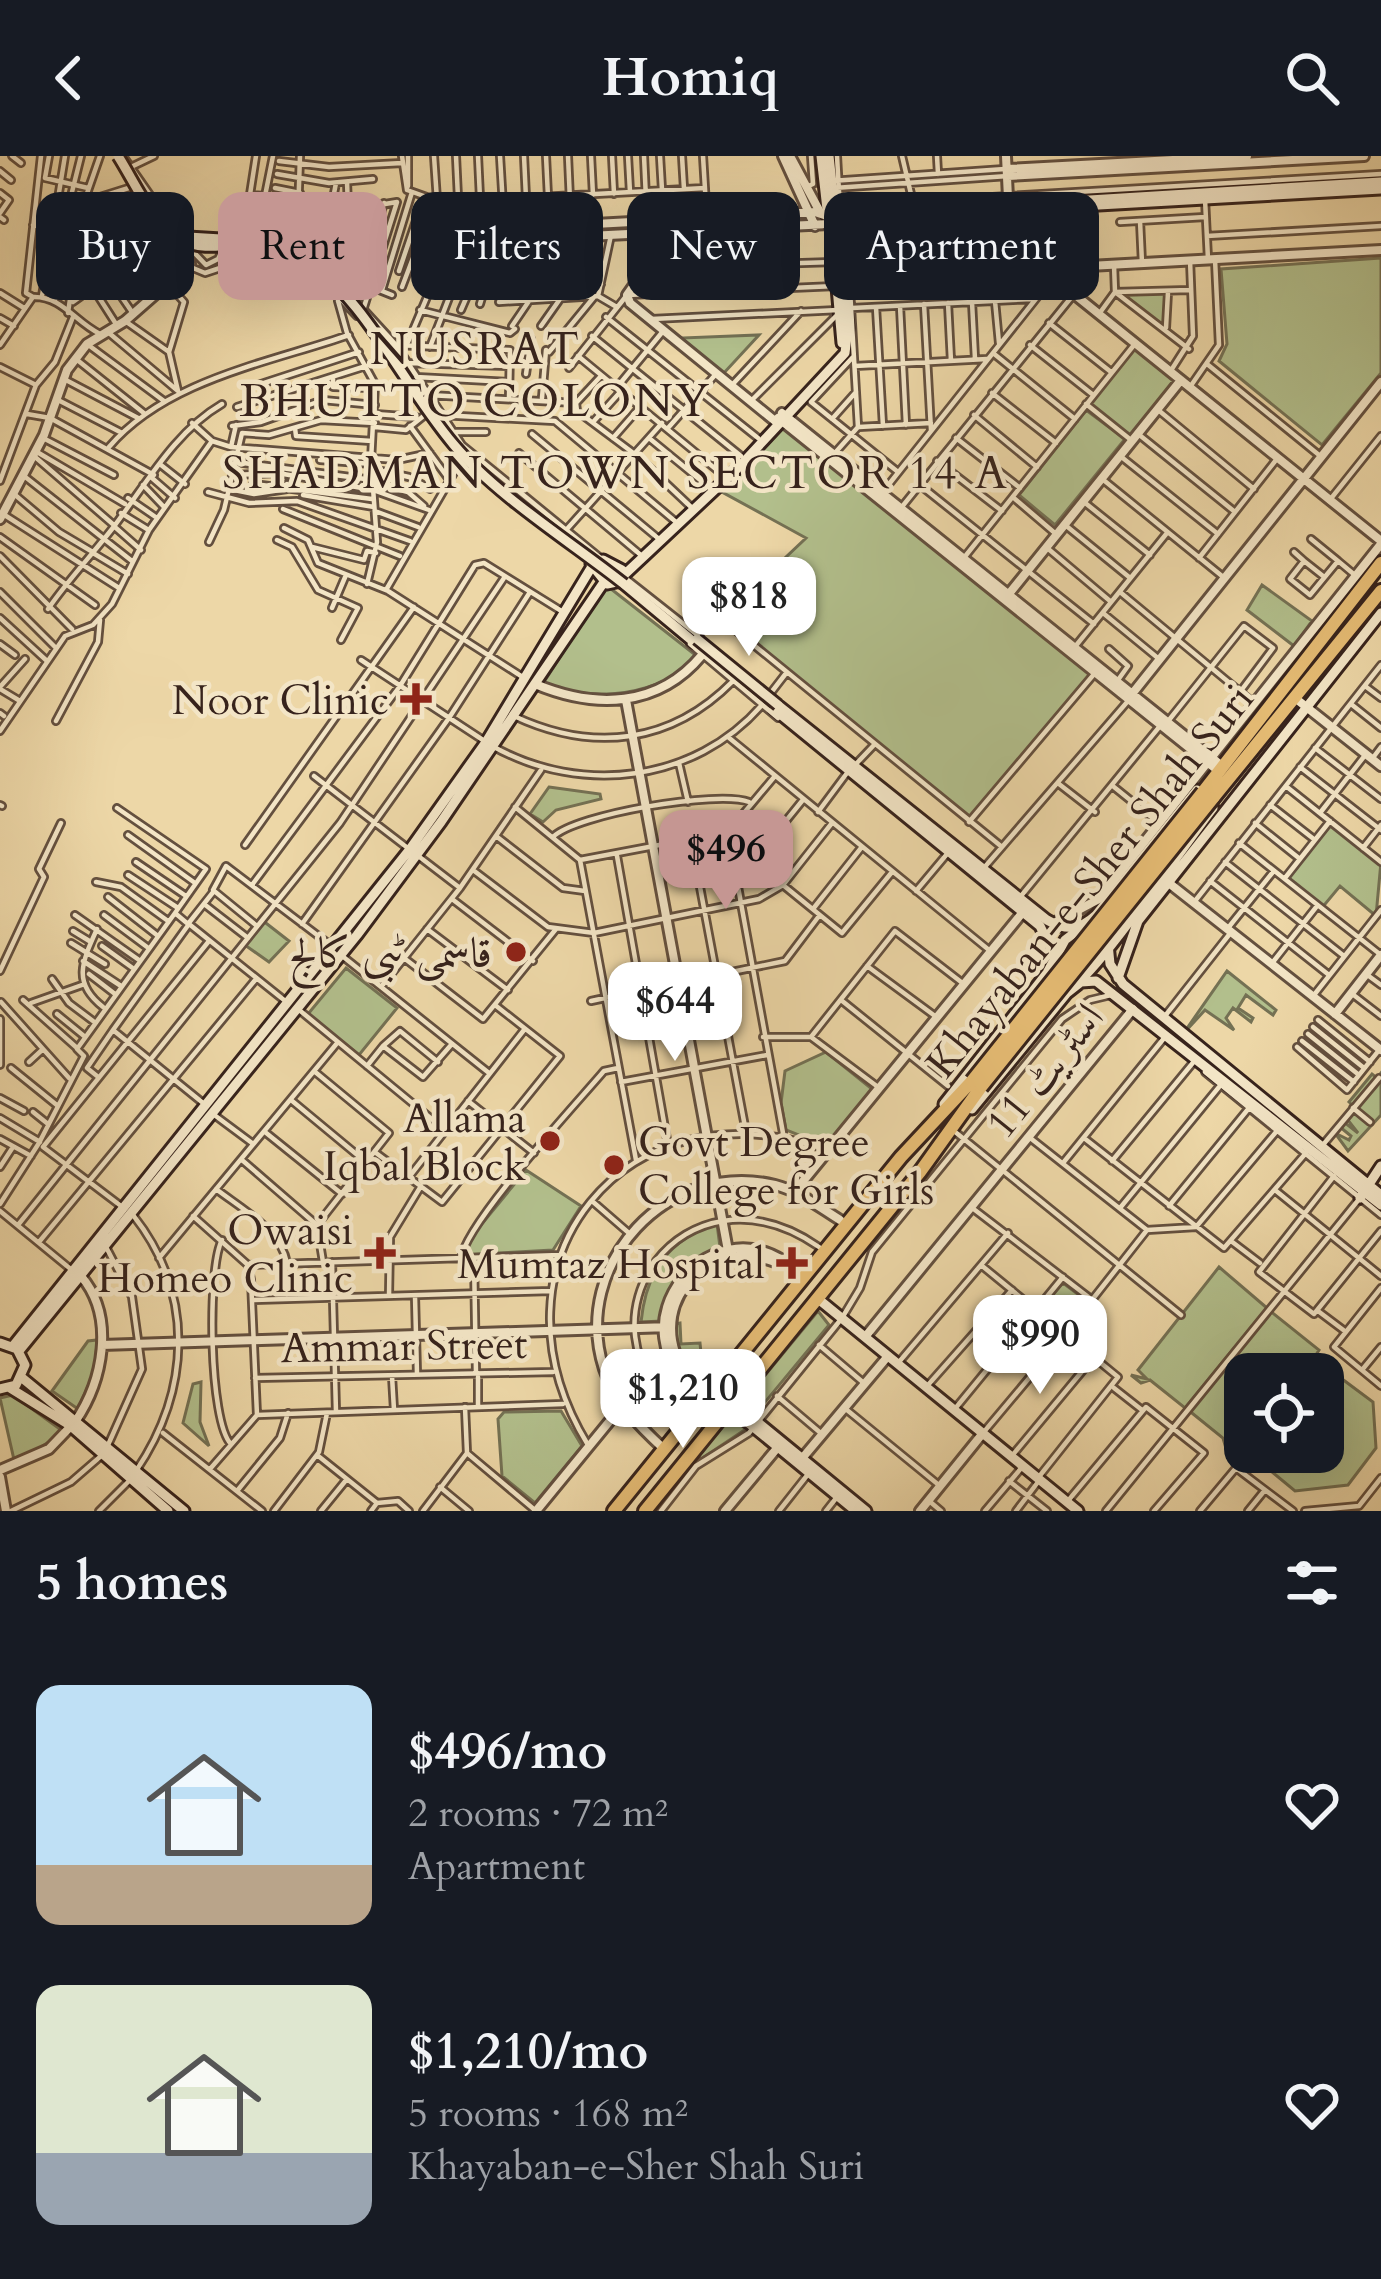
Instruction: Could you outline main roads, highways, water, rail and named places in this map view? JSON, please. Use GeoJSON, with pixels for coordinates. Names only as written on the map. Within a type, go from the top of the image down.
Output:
{"type":"FeatureCollection","features":[{"type":"Feature","properties":{"kind":"main road"},"geometry":{"type":"LineString","coordinates":[[121,156],[168,233],[200,240],[269,237],[304,249],[383,333],[460,446],[781,712]]}},
{"type":"Feature","properties":{"kind":"main road"},"geometry":{"type":"LineString","coordinates":[[121,156],[164,226],[182,241],[277,244],[306,258],[380,335],[466,458],[983,869],[1046,932],[1057,979],[1096,981],[1119,995],[1336,1174],[1369,1191]]}},
{"type":"Feature","properties":{"kind":"main road"},"geometry":{"type":"LineString","coordinates":[[829,156],[834,192]]}},
{"type":"Feature","properties":{"kind":"main road"},"geometry":{"type":"LineString","coordinates":[[829,156],[830,192]]}},
{"type":"Feature","properties":{"kind":"main road"},"geometry":{"type":"LineString","coordinates":[[1099,203],[1253,185],[1381,182]]}},
{"type":"Feature","properties":{"kind":"main road"},"geometry":{"type":"LineString","coordinates":[[1099,195],[1381,182]]}},
{"type":"Feature","properties":{"kind":"main road"},"geometry":{"type":"LineString","coordinates":[[837,300],[849,357]]}},
{"type":"Feature","properties":{"kind":"main road"},"geometry":{"type":"LineString","coordinates":[[845,300],[849,357]]}},
{"type":"Feature","properties":{"kind":"main road"},"geometry":{"type":"LineString","coordinates":[[16,1348],[367,913],[476,765],[561,632],[758,438],[849,357]]}},
{"type":"Feature","properties":{"kind":"main road"},"geometry":{"type":"LineString","coordinates":[[618,578],[781,418]]}},
{"type":"Feature","properties":{"kind":"main road"},"geometry":{"type":"LineString","coordinates":[[561,632],[591,566],[603,560],[618,578]]}},
{"type":"Feature","properties":{"kind":"main road","name":"Khayaban-e-Sher Shah Suri"},"geometry":{"type":"LineString","coordinates":[[614,1511],[901,1157],[976,1084],[1381,562]]}},
{"type":"Feature","properties":{"kind":"main road"},"geometry":{"type":"LineString","coordinates":[[591,566],[618,578]]}},
{"type":"Feature","properties":{"kind":"main road","name":"Khayaban-e-Sher Shah Suri"},"geometry":{"type":"LineString","coordinates":[[1212,775],[1224,788],[1300,702],[1381,591]]}},
{"type":"Feature","properties":{"kind":"main road"},"geometry":{"type":"LineString","coordinates":[[920,1172],[959,1135],[1060,1000],[1098,967],[1108,946],[1300,702],[1381,613]]}},
{"type":"Feature","properties":{"kind":"main road"},"geometry":{"type":"LineString","coordinates":[[490,744],[514,716],[531,681]]}},
{"type":"Feature","properties":{"kind":"main road"},"geometry":{"type":"LineString","coordinates":[[852,768],[948,852],[1018,905],[1052,923],[1103,929],[1118,978],[1322,1146],[1381,1205]]}},
{"type":"Feature","properties":{"kind":"main road"},"geometry":{"type":"LineString","coordinates":[[901,1157],[1066,940],[1212,775]]}},
{"type":"Feature","properties":{"kind":"main road"},"geometry":{"type":"LineString","coordinates":[[1118,978],[1138,921],[1224,788]]}},
{"type":"Feature","properties":{"kind":"main road"},"geometry":{"type":"LineString","coordinates":[[645,1511],[920,1172],[976,1084]]}},
{"type":"Feature","properties":{"kind":"main road"},"geometry":{"type":"LineString","coordinates":[[1369,1191],[1381,1166]]}},
{"type":"Feature","properties":{"kind":"main road"},"geometry":{"type":"LineString","coordinates":[[1369,1191],[1381,1177]]}},
{"type":"Feature","properties":{"kind":"main road"},"geometry":{"type":"LineString","coordinates":[[77,1273],[128,1211]]}},
{"type":"Feature","properties":{"kind":"main road"},"geometry":{"type":"LineString","coordinates":[[817,1298],[1078,1511]]}},
{"type":"Feature","properties":{"kind":"main road"},"geometry":{"type":"LineString","coordinates":[[0,1343],[16,1348],[25,1365],[22,1377],[5,1389],[73,1424]]}},
{"type":"Feature","properties":{"kind":"main road"},"geometry":{"type":"LineString","coordinates":[[22,1377],[168,1511]]}},
{"type":"Feature","properties":{"kind":"main road"},"geometry":{"type":"LineString","coordinates":[[731,1405],[866,1511]]}},
{"type":"Feature","properties":{"kind":"main road"},"geometry":{"type":"LineString","coordinates":[[755,1423],[856,1511]]}},
{"type":"Feature","properties":{"kind":"main road"},"geometry":{"type":"LineString","coordinates":[[132,1476],[184,1511]]}},
{"type":"Feature","properties":{"kind":"place","name":"Noor Clinic"},"geometry":{"type":"Point","coordinates":[416,699]}},
{"type":"Feature","properties":{"kind":"place","name":"قاسمی ٹبی کالج"},"geometry":{"type":"Point","coordinates":[516,952]}},
{"type":"Feature","properties":{"kind":"place","name":"Allama Iqbal Block"},"geometry":{"type":"Point","coordinates":[550,1141]}},
{"type":"Feature","properties":{"kind":"place","name":"Govt Degree College for Girls"},"geometry":{"type":"Point","coordinates":[614,1165]}},
{"type":"Feature","properties":{"kind":"place","name":"Owaisi Homeo Clinic"},"geometry":{"type":"Point","coordinates":[380,1253]}},
{"type":"Feature","properties":{"kind":"place","name":"Mumtaz Hospital"},"geometry":{"type":"Point","coordinates":[792,1263]}},
{"type":"Feature","properties":{"kind":"district","name":"NUSRAT BHUTTO COLONY"},"geometry":{"type":"Point","coordinates":[476,374]}},
{"type":"Feature","properties":{"kind":"district","name":"SHADMAN TOWN SECTOR 14 A"},"geometry":{"type":"Point","coordinates":[616,472]}}]}
